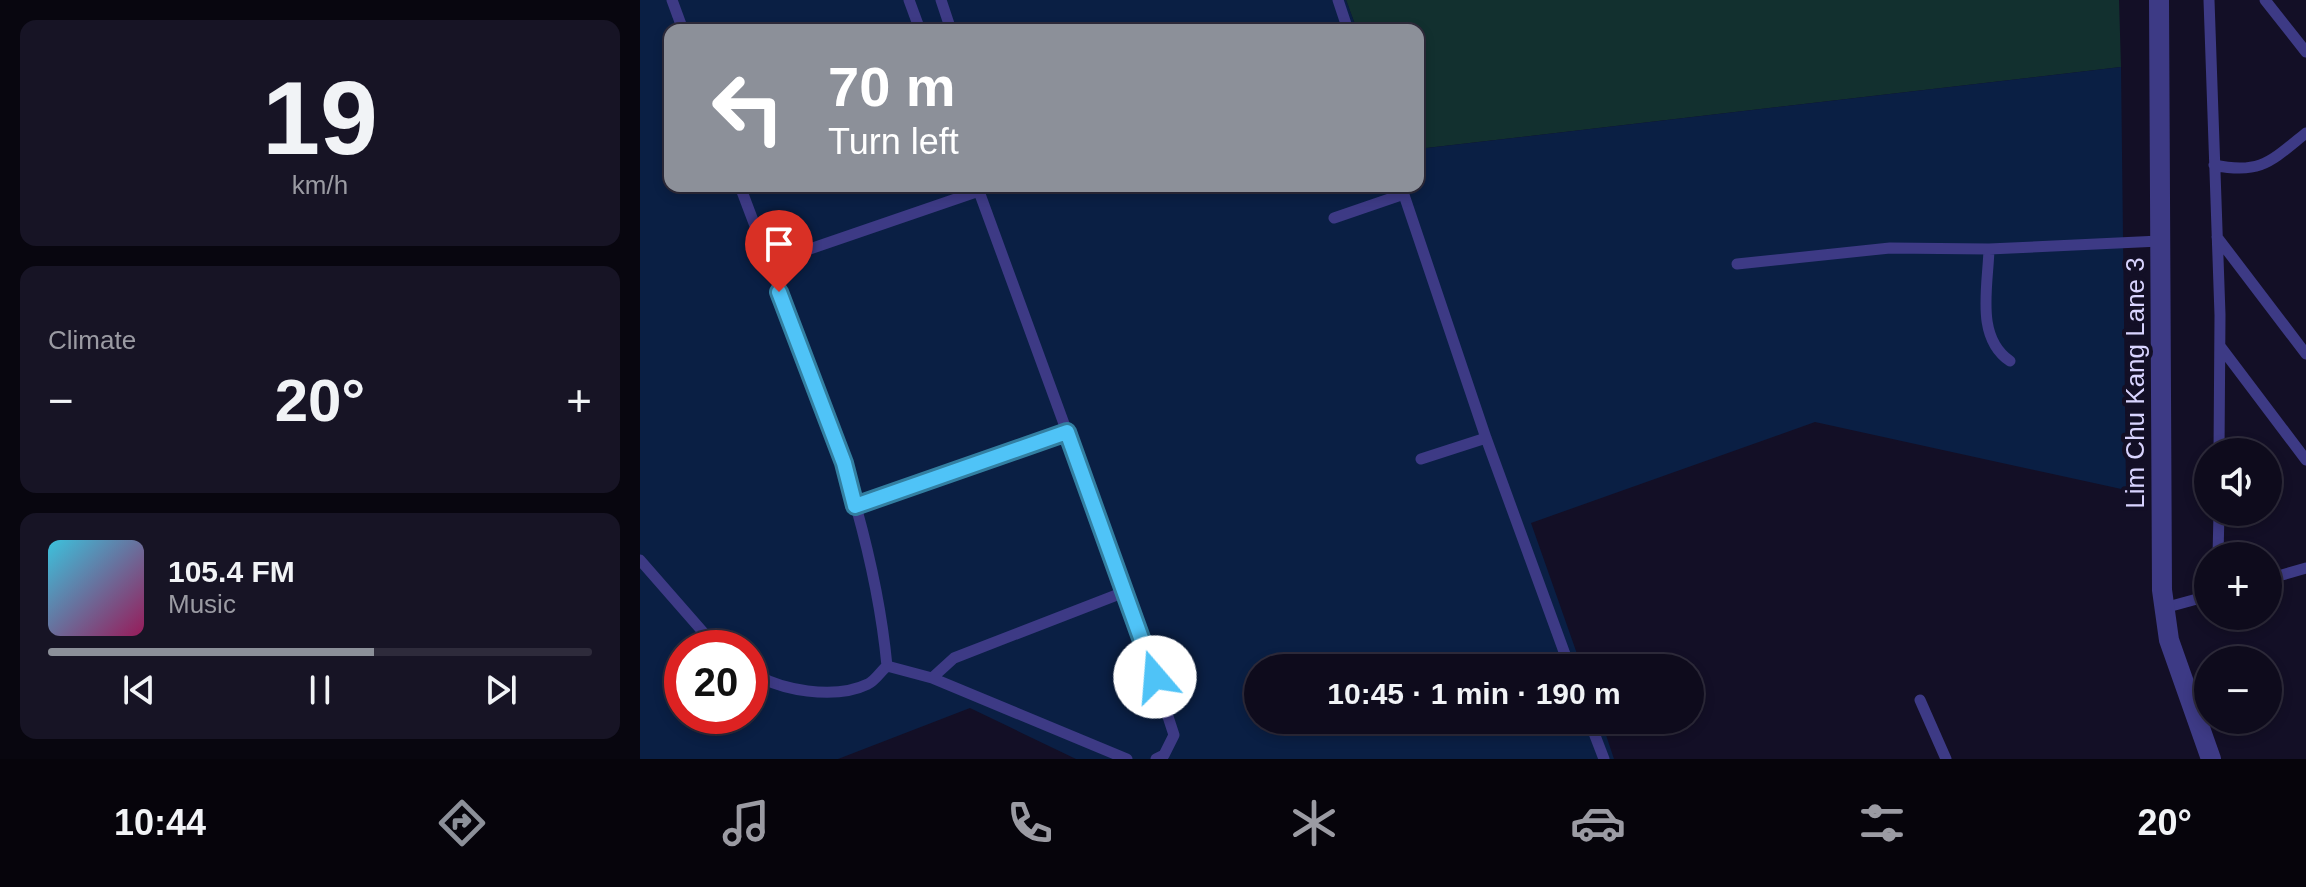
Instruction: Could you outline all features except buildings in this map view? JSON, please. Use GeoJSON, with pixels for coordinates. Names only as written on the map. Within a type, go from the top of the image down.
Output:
{"type":"FeatureCollection","features":[{"type":"Feature","properties":{"kind":"street","name":"Lim Chu Kang Lane 3"},"geometry":{"type":"LineString","coordinates":[[2159,0],[2164,608],[2169,640],[2211,759]]}},
{"type":"Feature","properties":{"kind":"lane"},"geometry":{"type":"LineString","coordinates":[[672,0],[681,24]]}},
{"type":"Feature","properties":{"kind":"lane"},"geometry":{"type":"LineString","coordinates":[[909,0],[918,24]]}},
{"type":"Feature","properties":{"kind":"lane"},"geometry":{"type":"LineString","coordinates":[[941,0],[949,24]]}},
{"type":"Feature","properties":{"kind":"lane"},"geometry":{"type":"LineString","coordinates":[[1338,0],[1346,24]]}},
{"type":"Feature","properties":{"kind":"lane"},"geometry":{"type":"LineString","coordinates":[[2209,0],[2220,345],[2219,438]]}},
{"type":"Feature","properties":{"kind":"lane"},"geometry":{"type":"LineString","coordinates":[[2265,0],[2306,52]]}},
{"type":"Feature","properties":{"kind":"lane"},"geometry":{"type":"LineString","coordinates":[[2214,165],[2238,170],[2266,165],[2306,133]]}},
{"type":"Feature","properties":{"kind":"lane"},"geometry":{"type":"LineString","coordinates":[[742,192],[844,463],[881,601],[887,666]]}},
{"type":"Feature","properties":{"kind":"lane"},"geometry":{"type":"LineString","coordinates":[[769,263],[967,192]]}},
{"type":"Feature","properties":{"kind":"lane"},"geometry":{"type":"LineString","coordinates":[[979,192],[1127,591],[1174,735],[1164,755],[1156,759]]}},
{"type":"Feature","properties":{"kind":"lane"},"geometry":{"type":"LineString","coordinates":[[1334,218],[1397,192]]}},
{"type":"Feature","properties":{"kind":"lane"},"geometry":{"type":"LineString","coordinates":[[1403,192],[1486,438],[1565,654]]}},
{"type":"Feature","properties":{"kind":"lane"},"geometry":{"type":"LineString","coordinates":[[2217,237],[2306,354]]}},
{"type":"Feature","properties":{"kind":"lane"},"geometry":{"type":"LineString","coordinates":[[1737,264],[1890,248],[1989,249],[2160,241]]}},
{"type":"Feature","properties":{"kind":"lane"},"geometry":{"type":"LineString","coordinates":[[1989,249],[1987,333],[1998,353],[2010,361]]}},
{"type":"Feature","properties":{"kind":"lane"},"geometry":{"type":"LineString","coordinates":[[2220,345],[2306,460]]}},
{"type":"Feature","properties":{"kind":"lane"},"geometry":{"type":"LineString","coordinates":[[855,506],[1067,432]]}},
{"type":"Feature","properties":{"kind":"lane"},"geometry":{"type":"LineString","coordinates":[[1421,459],[1486,438]]}},
{"type":"Feature","properties":{"kind":"lane"},"geometry":{"type":"LineString","coordinates":[[640,560],[701,630]]}},
{"type":"Feature","properties":{"kind":"lane"},"geometry":{"type":"LineString","coordinates":[[2282,575],[2306,568]]}},
{"type":"Feature","properties":{"kind":"lane"},"geometry":{"type":"LineString","coordinates":[[932,678],[954,658],[1127,591]]}},
{"type":"Feature","properties":{"kind":"lane"},"geometry":{"type":"LineString","coordinates":[[2164,608],[2194,600]]}},
{"type":"Feature","properties":{"kind":"lane"},"geometry":{"type":"LineString","coordinates":[[768,682],[818,694],[869,684],[887,666]]}},
{"type":"Feature","properties":{"kind":"lane"},"geometry":{"type":"LineString","coordinates":[[887,666],[932,678],[1127,759]]}},
{"type":"Feature","properties":{"kind":"lane"},"geometry":{"type":"LineString","coordinates":[[1920,700],[1946,759]]}},
{"type":"Feature","properties":{"kind":"lane"},"geometry":{"type":"LineString","coordinates":[[1594,734],[1604,759]]}},
{"type":"Feature","properties":{"kind":"green space"},"geometry":{"type":"Polygon","coordinates":[[[1346,0],[2119,0],[2121,67],[1424,148],[1424,24],[1355,24],[1346,0]]]}},
{"type":"Feature","properties":{"kind":"water"},"geometry":{"type":"Polygon","coordinates":[[[640,0],[1346,0],[1355,24],[664,24],[664,192],[1424,192],[1424,148],[2121,67],[2126,490],[1815,422],[1531,523],[1577,654],[1244,654],[1244,734],[1606,734],[1614,759],[1076,759],[970,708],[838,759],[640,759],[640,0]]]}},
{"type":"Feature","properties":{"kind":"route"},"geometry":{"type":"LineString","coordinates":[[779,292],[844,463],[855,506],[1067,432],[1127,591],[1155,677]]}}]}
